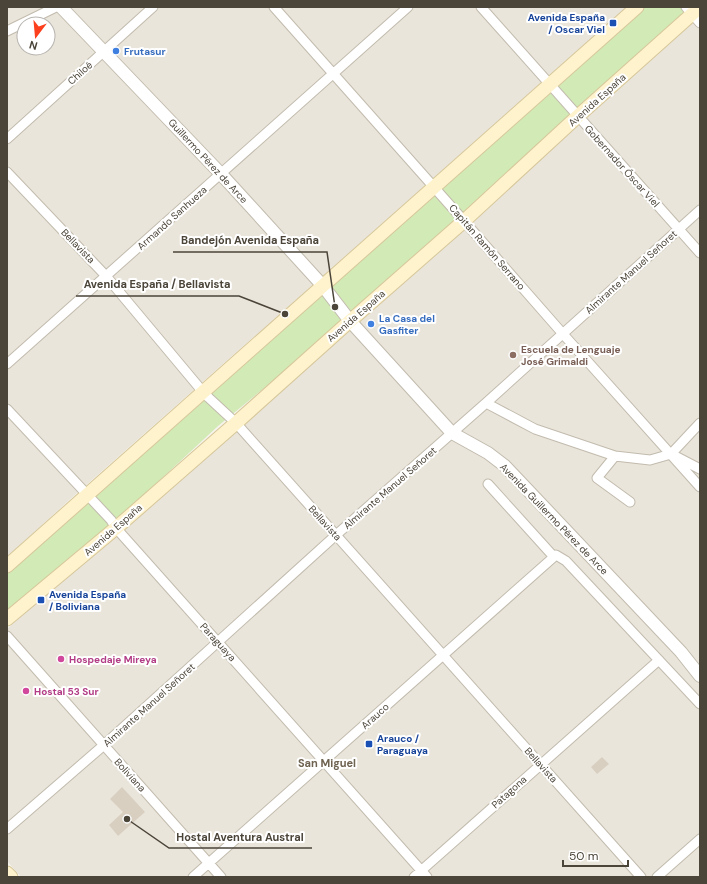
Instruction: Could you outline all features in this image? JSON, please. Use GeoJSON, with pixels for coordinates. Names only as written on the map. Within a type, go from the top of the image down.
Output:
{"type":"FeatureCollection","features":[{"type":"Feature","properties":{"kind":"main road"},"geometry":{"type":"LineString","coordinates":[[7,566],[637,7]]}},
{"type":"Feature","properties":{"kind":"main road","name":"Avenida España"},"geometry":{"type":"LineString","coordinates":[[7,619],[116,528],[236,423],[464,221],[578,116],[695,13]]}},
{"type":"Feature","properties":{"kind":"main road"},"geometry":{"type":"LineString","coordinates":[[7,873],[11,877]]}},
{"type":"Feature","properties":{"kind":"street"},"geometry":{"type":"LineString","coordinates":[[7,31],[56,7]]}},
{"type":"Feature","properties":{"kind":"street","name":"Guillermo Pérez de Arce"},"geometry":{"type":"LineString","coordinates":[[61,7],[221,174],[323,286],[350,321]]}},
{"type":"Feature","properties":{"kind":"street","name":"Chiloé"},"geometry":{"type":"LineString","coordinates":[[7,139],[153,7]]}},
{"type":"Feature","properties":{"kind":"street","name":"Capitán Ramón Serrano"},"geometry":{"type":"LineString","coordinates":[[274,7],[700,487]]}},
{"type":"Feature","properties":{"kind":"street","name":"Armando Sanhueza"},"geometry":{"type":"LineString","coordinates":[[7,364],[408,7]]}},
{"type":"Feature","properties":{"kind":"street","name":"Gobernador Óscar Viel"},"geometry":{"type":"LineString","coordinates":[[481,7],[700,253]]}},
{"type":"Feature","properties":{"kind":"street","name":"Bellavista"},"geometry":{"type":"LineString","coordinates":[[7,172],[106,276],[203,392],[236,423],[641,877]]}},
{"type":"Feature","properties":{"kind":"street","name":"Almirante Manuel Señoret"},"geometry":{"type":"LineString","coordinates":[[7,829],[104,745],[336,535],[486,403],[700,210]]}},
{"type":"Feature","properties":{"kind":"street","name":"Avenida Guillermo Pérez de Arce"},"geometry":{"type":"LineString","coordinates":[[350,321],[452,433],[462,440],[488,453],[505,466],[681,652],[700,676]]}},
{"type":"Feature","properties":{"kind":"street"},"geometry":{"type":"LineString","coordinates":[[486,403],[535,429],[615,456],[650,460],[671,454],[700,423]]}},
{"type":"Feature","properties":{"kind":"street","name":"Paraguaya"},"geometry":{"type":"LineString","coordinates":[[7,409],[111,520],[116,528],[424,874]]}},
{"type":"Feature","properties":{"kind":"street"},"geometry":{"type":"LineString","coordinates":[[671,454],[700,469]]}},
{"type":"Feature","properties":{"kind":"street"},"geometry":{"type":"LineString","coordinates":[[615,456],[597,478],[630,502]]}},
{"type":"Feature","properties":{"kind":"street","name":"Avenida Guillermo Pérez de Arce"},"geometry":{"type":"LineString","coordinates":[[488,484],[555,556],[566,561],[700,704]]}},
{"type":"Feature","properties":{"kind":"street","name":"Arauco"},"geometry":{"type":"LineString","coordinates":[[193,877],[555,556]]}},
{"type":"Feature","properties":{"kind":"street","name":"Boliviana"},"geometry":{"type":"LineString","coordinates":[[7,636],[221,877]]}},
{"type":"Feature","properties":{"kind":"street","name":"Patagona"},"geometry":{"type":"LineString","coordinates":[[414,877],[424,874],[541,764],[659,660]]}},
{"type":"Feature","properties":{"kind":"street"},"geometry":{"type":"LineString","coordinates":[[657,877],[700,839]]}},
{"type":"Feature","properties":{"kind":"shaded area"},"geometry":{"type":"Polygon","coordinates":[[[7,7],[627,7],[68,501],[7,557],[7,7]]]}},
{"type":"Feature","properties":{"kind":"shaded area"},"geometry":{"type":"Polygon","coordinates":[[[700,14],[700,877],[21,877],[7,861],[7,629],[700,14]]]}},
{"type":"Feature","properties":{"kind":"green space"},"geometry":{"type":"Polygon","coordinates":[[[644,7],[697,7],[348,319],[218,426],[118,519],[7,612],[7,572],[215,388],[323,295],[429,199],[555,89],[644,7]]]}},
{"type":"Feature","properties":{"kind":"building"},"geometry":{"type":"Polygon","coordinates":[[[602,757],[609,764],[597,774],[591,767],[602,757]]]}},
{"type":"Feature","properties":{"kind":"building"},"geometry":{"type":"Polygon","coordinates":[[[122,787],[145,812],[118,836],[109,825],[123,812],[110,799],[122,787]]]}},
{"type":"Feature","properties":{"kind":"place","name":"Avenida España / Oscar Viel"},"geometry":{"type":"Point","coordinates":[613,23]}},
{"type":"Feature","properties":{"kind":"place","name":"Frutasur"},"geometry":{"type":"Point","coordinates":[116,51]}},
{"type":"Feature","properties":{"kind":"place","name":"Bandejón Avenida España"},"geometry":{"type":"Point","coordinates":[335,307]}},
{"type":"Feature","properties":{"kind":"place","name":"Avenida España / Bellavista"},"geometry":{"type":"Point","coordinates":[285,314]}},
{"type":"Feature","properties":{"kind":"place","name":"La Casa del Gasfiter"},"geometry":{"type":"Point","coordinates":[371,324]}},
{"type":"Feature","properties":{"kind":"place","name":"Escuela de Lenguaje José Grimaldi"},"geometry":{"type":"Point","coordinates":[513,355]}},
{"type":"Feature","properties":{"kind":"place","name":"Avenida España / Boliviana"},"geometry":{"type":"Point","coordinates":[41,600]}},
{"type":"Feature","properties":{"kind":"place","name":"Hospedaje Mireya"},"geometry":{"type":"Point","coordinates":[61,659]}},
{"type":"Feature","properties":{"kind":"place","name":"Hostal 53 Sur"},"geometry":{"type":"Point","coordinates":[26,691]}},
{"type":"Feature","properties":{"kind":"place","name":"Arauco / Paraguaya"},"geometry":{"type":"Point","coordinates":[369,744]}},
{"type":"Feature","properties":{"kind":"place","name":"Hostal Aventura Austral"},"geometry":{"type":"Point","coordinates":[127,819]}},
{"type":"Feature","properties":{"kind":"district","name":"San Miguel"},"geometry":{"type":"Point","coordinates":[327,763]}}]}
